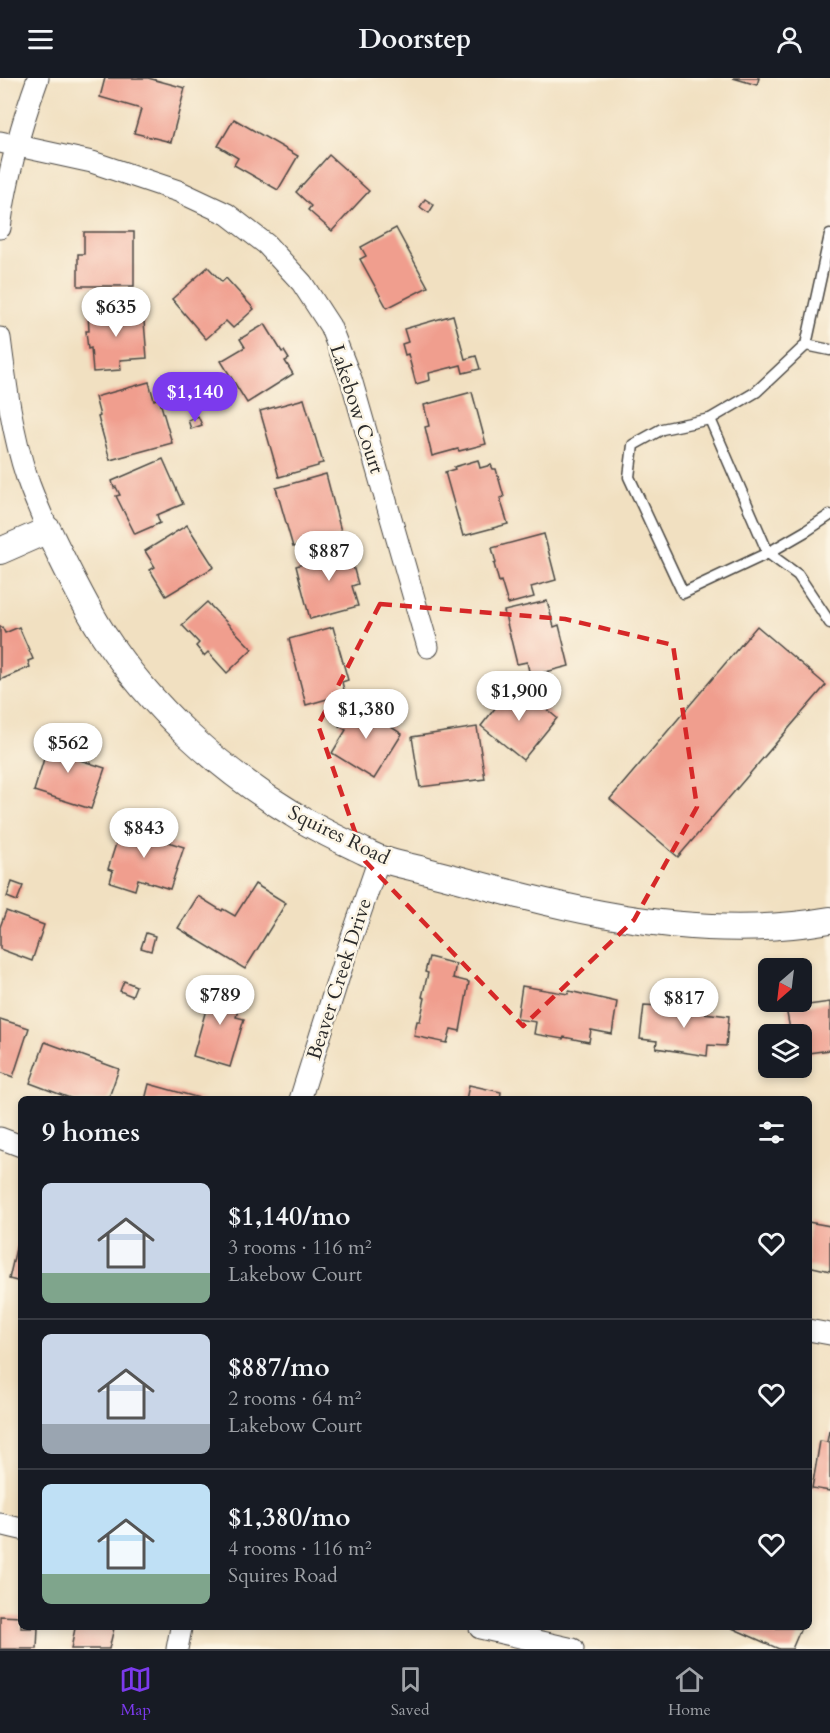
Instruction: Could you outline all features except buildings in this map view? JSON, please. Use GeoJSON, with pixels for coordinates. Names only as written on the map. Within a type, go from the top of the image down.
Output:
{"type":"FeatureCollection","features":[{"type":"Feature","properties":{"kind":"street"},"geometry":{"type":"LineString","coordinates":[[0,228],[8,144],[38,78]]}},
{"type":"Feature","properties":{"kind":"street","name":"Lakebow Court"},"geometry":{"type":"LineString","coordinates":[[8,144],[92,162],[178,191],[227,214],[266,244],[302,283],[330,326],[351,379],[428,647]]}},
{"type":"Feature","properties":{"kind":"street","name":"Squires Road"},"geometry":{"type":"LineString","coordinates":[[0,338],[8,398],[27,479],[77,590],[103,634],[136,679],[171,718],[216,760],[264,796],[317,829],[379,859],[560,905],[679,926],[745,929],[801,925],[830,920]]}},
{"type":"Feature","properties":{"kind":"street"},"geometry":{"type":"LineString","coordinates":[[0,551],[48,530]]}},
{"type":"Feature","properties":{"kind":"street","name":"Beaver Creek Drive"},"geometry":{"type":"LineString","coordinates":[[301,1096],[379,859]]}},
{"type":"Feature","properties":{"kind":"street"},"geometry":{"type":"LineString","coordinates":[[0,1138],[18,1145]]}},
{"type":"Feature","properties":{"kind":"street"},"geometry":{"type":"LineString","coordinates":[[812,1331],[830,1334]]}},
{"type":"Feature","properties":{"kind":"street"},"geometry":{"type":"LineString","coordinates":[[0,1524],[18,1528]]}},
{"type":"Feature","properties":{"kind":"street"},"geometry":{"type":"LineString","coordinates":[[177,1649],[181,1630]]}},
{"type":"Feature","properties":{"kind":"street"},"geometry":{"type":"LineString","coordinates":[[489,1630],[573,1649]]}},
{"type":"Feature","properties":{"kind":"lane"},"geometry":{"type":"LineString","coordinates":[[830,235],[806,345],[756,392],[710,419],[662,429],[633,445],[629,477],[683,593],[768,553],[830,515]]}},
{"type":"Feature","properties":{"kind":"lane"},"geometry":{"type":"LineString","coordinates":[[806,345],[830,351]]}},
{"type":"Feature","properties":{"kind":"lane"},"geometry":{"type":"LineString","coordinates":[[710,419],[768,553],[798,575],[830,623]]}},
{"type":"Feature","properties":{"kind":"highlighted area"},"geometry":{"type":"Polygon","coordinates":[[[380,604],[565,619],[673,645],[697,807],[634,920],[523,1026],[365,861],[318,725],[380,604]]]}}]}
